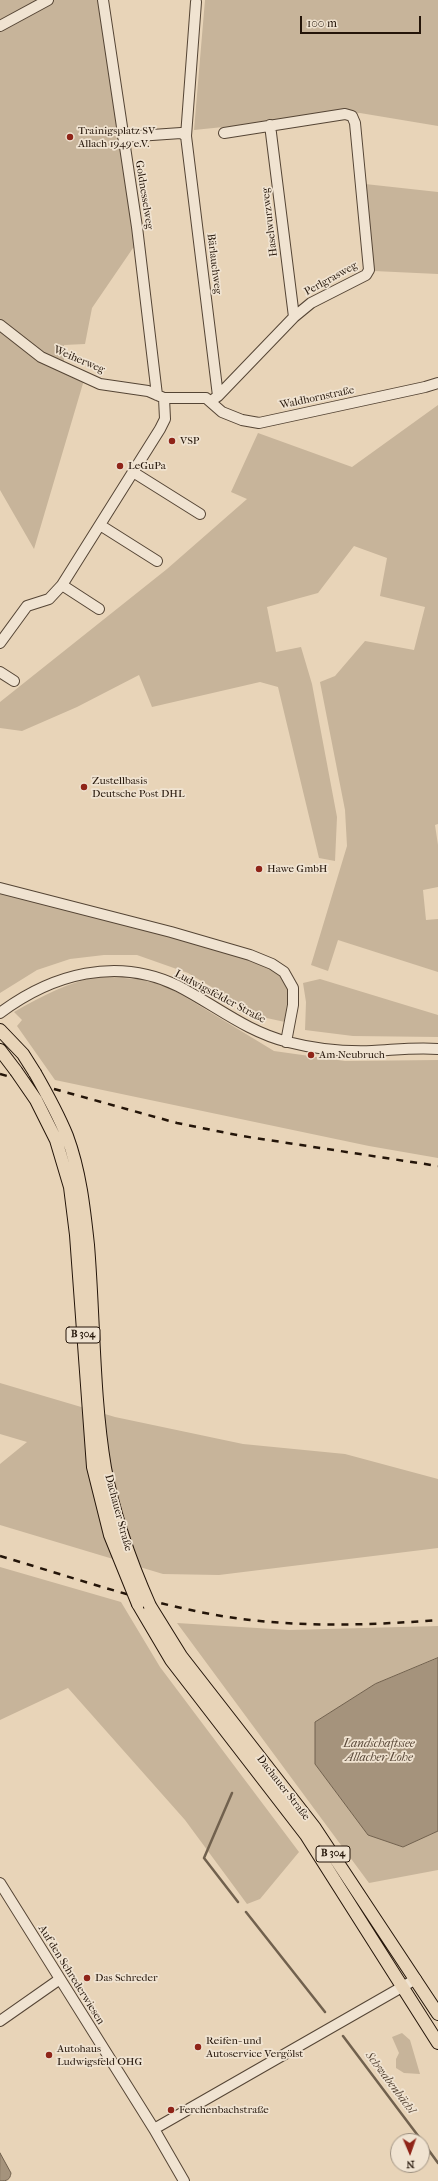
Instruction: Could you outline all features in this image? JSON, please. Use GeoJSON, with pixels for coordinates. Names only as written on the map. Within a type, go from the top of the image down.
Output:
{"type":"FeatureCollection","features":[{"type":"Feature","properties":{"kind":"main road","name":"Dachauer Straße"},"geometry":{"type":"LineString","coordinates":[[0,1030],[23,1054],[52,1102],[67,1136],[78,1174],[84,1204],[87,1233],[99,1417],[106,1468],[121,1533],[150,1606],[181,1656],[234,1735],[306,1835],[438,2043]]}},
{"type":"Feature","properties":{"kind":"main road","name":"Dachauer Straße"},"geometry":{"type":"LineString","coordinates":[[0,1050],[36,1100],[56,1140],[70,1187],[76,1235],[92,1467],[110,1535],[138,1604],[171,1660],[315,1828],[438,2014]]}},
{"type":"Feature","properties":{"kind":"street"},"geometry":{"type":"LineString","coordinates":[[0,26],[48,0]]}},
{"type":"Feature","properties":{"kind":"street","name":"Goldnesselweg"},"geometry":{"type":"LineString","coordinates":[[0,643],[27,606],[49,599],[62,585],[165,419],[160,396],[137,227],[103,0]]}},
{"type":"Feature","properties":{"kind":"street","name":"Bärlauchweg"},"geometry":{"type":"LineString","coordinates":[[196,2],[186,136],[212,398]]}},
{"type":"Feature","properties":{"kind":"street","name":"Perlgrasweg"},"geometry":{"type":"LineString","coordinates":[[212,398],[294,316],[311,303],[366,275],[369,270],[355,123],[352,116],[344,114],[270,125]]}},
{"type":"Feature","properties":{"kind":"street"},"geometry":{"type":"LineString","coordinates":[[224,133],[270,125]]}},
{"type":"Feature","properties":{"kind":"street","name":"Haselwurzweg"},"geometry":{"type":"LineString","coordinates":[[270,125],[294,316]]}},
{"type":"Feature","properties":{"kind":"street"},"geometry":{"type":"LineString","coordinates":[[123,137],[181,133],[186,136]]}},
{"type":"Feature","properties":{"kind":"street","name":"Weiherweg"},"geometry":{"type":"LineString","coordinates":[[0,325],[41,357],[100,384],[148,391],[160,396],[212,398]]}},
{"type":"Feature","properties":{"kind":"street","name":"Waldhornstraße"},"geometry":{"type":"LineString","coordinates":[[212,398],[222,412],[242,420],[259,423],[426,387],[438,383]]}},
{"type":"Feature","properties":{"kind":"street"},"geometry":{"type":"LineString","coordinates":[[133,472],[200,514]]}},
{"type":"Feature","properties":{"kind":"street"},"geometry":{"type":"LineString","coordinates":[[100,525],[156,561]]}},
{"type":"Feature","properties":{"kind":"street"},"geometry":{"type":"LineString","coordinates":[[62,585],[99,608]]}},
{"type":"Feature","properties":{"kind":"street"},"geometry":{"type":"LineString","coordinates":[[0,672],[14,681]]}},
{"type":"Feature","properties":{"kind":"street"},"geometry":{"type":"LineString","coordinates":[[0,888],[166,930],[250,955],[272,964],[284,972],[293,988],[293,1005],[286,1042]]}},
{"type":"Feature","properties":{"kind":"street","name":"Ludwigsfelder Straße"},"geometry":{"type":"LineString","coordinates":[[0,1013],[29,992],[58,979],[100,972],[135,973],[160,979],[178,986],[240,1023],[286,1042],[352,1052],[438,1049]]}},
{"type":"Feature","properties":{"kind":"street","name":"Auf den Schrederwiesen"},"geometry":{"type":"LineString","coordinates":[[0,1883],[154,2129],[184,2181]]}},
{"type":"Feature","properties":{"kind":"street"},"geometry":{"type":"LineString","coordinates":[[0,2021],[60,1979]]}},
{"type":"Feature","properties":{"kind":"street"},"geometry":{"type":"LineString","coordinates":[[154,2129],[416,1979]]}},
{"type":"Feature","properties":{"kind":"shaded area"},"geometry":{"type":"Polygon","coordinates":[[[0,0],[102,0],[138,249],[133,248],[92,308],[85,344],[64,345],[64,370],[84,380],[34,549],[0,490],[0,0]]]}},
{"type":"Feature","properties":{"kind":"shaded area"},"geometry":{"type":"Polygon","coordinates":[[[205,0],[438,0],[438,126],[360,113],[194,130],[205,0]]]}},
{"type":"Feature","properties":{"kind":"shaded area"},"geometry":{"type":"Polygon","coordinates":[[[365,184],[438,192],[438,274],[374,271],[365,184]]]}},
{"type":"Feature","properties":{"kind":"shaded area"},"geometry":{"type":"Polygon","coordinates":[[[438,405],[438,824],[435,825],[438,845],[438,887],[423,890],[426,920],[438,919],[438,972],[338,940],[328,971],[311,965],[347,846],[345,810],[320,682],[335,676],[365,641],[414,650],[425,607],[380,596],[387,558],[354,546],[318,593],[267,607],[276,652],[301,647],[312,684],[337,817],[335,861],[319,858],[278,687],[260,682],[152,707],[139,675],[77,707],[22,731],[0,728],[0,702],[167,569],[247,499],[231,492],[258,433],[352,467],[438,405]]]}},
{"type":"Feature","properties":{"kind":"shaded area"},"geometry":{"type":"Polygon","coordinates":[[[0,892],[154,932],[249,959],[270,968],[280,976],[289,988],[285,1022],[262,1017],[188,973],[137,955],[104,955],[70,959],[37,970],[0,993],[0,892]]]}},
{"type":"Feature","properties":{"kind":"shaded area"},"geometry":{"type":"Polygon","coordinates":[[[101,976],[147,980],[172,989],[274,1051],[345,1061],[438,1060],[438,1158],[369,1146],[55,1080],[17,1026],[22,1020],[14,1012],[45,995],[66,986],[101,976]]]}},
{"type":"Feature","properties":{"kind":"shaded area"},"geometry":{"type":"Polygon","coordinates":[[[320,979],[438,1015],[438,1037],[353,1036],[305,1030],[306,1002],[303,983],[320,979]]]}},
{"type":"Feature","properties":{"kind":"shaded area"},"geometry":{"type":"Polygon","coordinates":[[[0,1383],[115,1417],[243,1444],[345,1454],[438,1479],[438,1548],[219,1575],[163,1574],[0,1525],[0,1464],[27,1442],[0,1434],[0,1383]]]}},
{"type":"Feature","properties":{"kind":"shaded area"},"geometry":{"type":"Polygon","coordinates":[[[0,1567],[121,1602],[160,1667],[299,1852],[260,1899],[247,1904],[185,1820],[68,1688],[0,1720],[0,1567]]]}},
{"type":"Feature","properties":{"kind":"shaded area"},"geometry":{"type":"Polygon","coordinates":[[[177,1623],[289,1630],[438,1626],[438,1658],[375,1684],[315,1722],[315,1764],[368,1835],[403,1847],[438,1831],[438,1870],[369,1883],[177,1623]]]}},
{"type":"Feature","properties":{"kind":"shaded area"},"geometry":{"type":"Polygon","coordinates":[[[402,2033],[410,2040],[420,2074],[404,2073],[396,2068],[396,2059],[399,2053],[392,2037],[402,2033]]]}},
{"type":"Feature","properties":{"kind":"water","name":"Landschaftssee Allacher Lohe"},"geometry":{"type":"Polygon","coordinates":[[[438,1658],[438,1831],[403,1847],[368,1835],[315,1764],[315,1722],[375,1684],[438,1658]]]}},
{"type":"Feature","properties":{"kind":"water"},"geometry":{"type":"Polygon","coordinates":[[[0,2153],[11,2173],[9,2179],[5,2181],[0,2181],[0,2153]]]}},
{"type":"Feature","properties":{"kind":"waterway","name":"Schwabenbächl"},"geometry":{"type":"LineString","coordinates":[[232,1793],[204,1858],[238,1902]]}},
{"type":"Feature","properties":{"kind":"waterway","name":"Schwabenbächl"},"geometry":{"type":"LineString","coordinates":[[246,1912],[325,2012]]}},
{"type":"Feature","properties":{"kind":"waterway","name":"Schwabenbächl"},"geometry":{"type":"LineString","coordinates":[[343,2036],[416,2133]]}},
{"type":"Feature","properties":{"kind":"waterway","name":"Schwabenbächl"},"geometry":{"type":"LineString","coordinates":[[430,2152],[438,2163]]}},
{"type":"Feature","properties":{"kind":"railway"},"geometry":{"type":"LineString","coordinates":[[0,1074],[177,1123],[242,1136],[438,1166]]}},
{"type":"Feature","properties":{"kind":"railway"},"geometry":{"type":"LineString","coordinates":[[0,1556],[155,1602],[250,1620],[297,1624],[367,1624],[438,1620]]}},
{"type":"Feature","properties":{"kind":"place","name":"Trainigsplatz SV Allach 1949 e.V."},"geometry":{"type":"Point","coordinates":[70,137]}},
{"type":"Feature","properties":{"kind":"place","name":"VSP"},"geometry":{"type":"Point","coordinates":[172,441]}},
{"type":"Feature","properties":{"kind":"place","name":"LeGuPa"},"geometry":{"type":"Point","coordinates":[120,466]}},
{"type":"Feature","properties":{"kind":"place","name":"Zustellbasis Deutsche Post DHL"},"geometry":{"type":"Point","coordinates":[84,787]}},
{"type":"Feature","properties":{"kind":"place","name":"Hawe GmbH"},"geometry":{"type":"Point","coordinates":[259,869]}},
{"type":"Feature","properties":{"kind":"place","name":"Am Neubruch"},"geometry":{"type":"Point","coordinates":[311,1055]}},
{"type":"Feature","properties":{"kind":"place","name":"Das Schreder"},"geometry":{"type":"Point","coordinates":[87,1978]}},
{"type":"Feature","properties":{"kind":"place","name":"Reifen- und Autoservice Vergölst"},"geometry":{"type":"Point","coordinates":[198,2047]}},
{"type":"Feature","properties":{"kind":"place","name":"Autohaus Ludwigsfeld OHG"},"geometry":{"type":"Point","coordinates":[49,2055]}},
{"type":"Feature","properties":{"kind":"place","name":"Ferchenbachstraße"},"geometry":{"type":"Point","coordinates":[171,2110]}}]}
